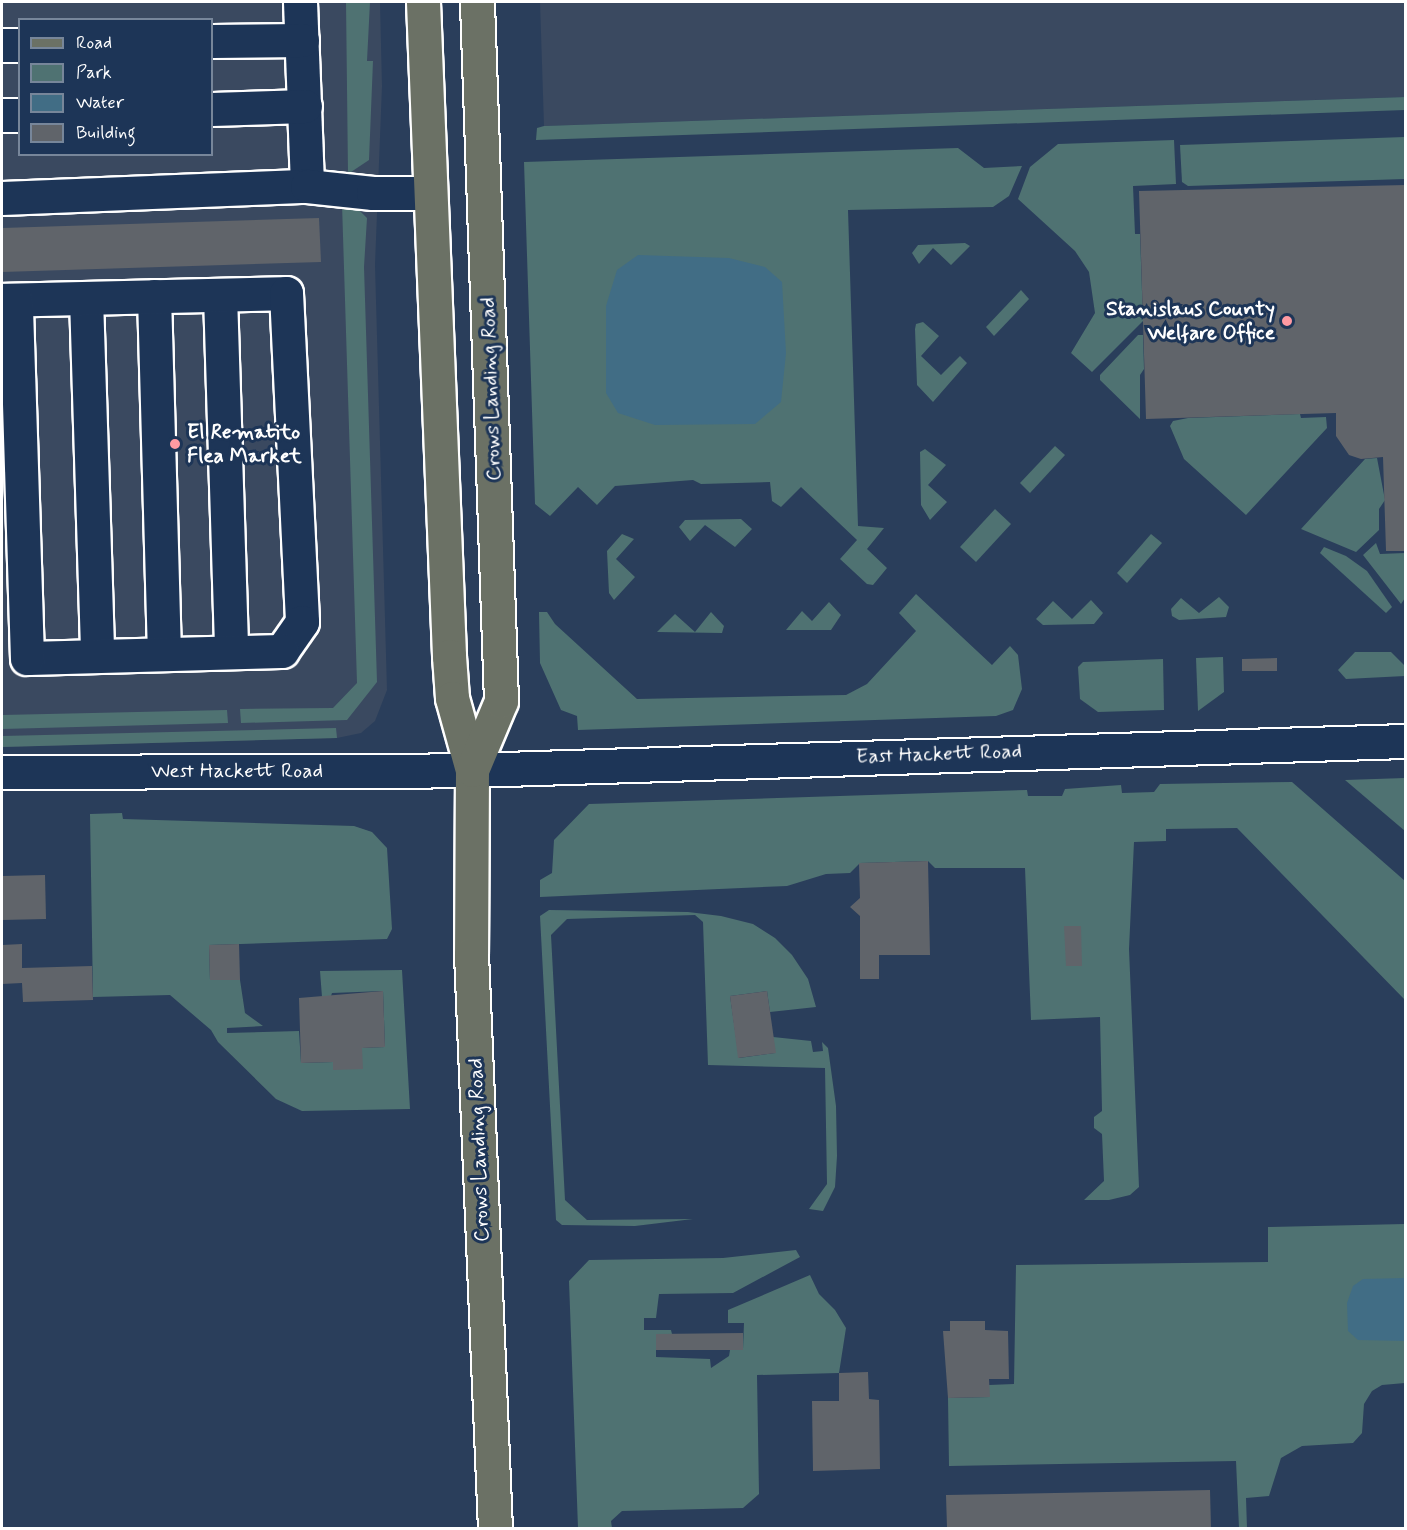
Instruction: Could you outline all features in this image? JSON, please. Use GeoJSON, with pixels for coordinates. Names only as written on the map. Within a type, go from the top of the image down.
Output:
{"type":"FeatureCollection","features":[{"type":"Feature","properties":{"kind":"main road","name":"Crows Landing Road"},"geometry":{"type":"LineString","coordinates":[[423,2],[451,688],[472,770],[471,954],[495,1528]]}},
{"type":"Feature","properties":{"kind":"main road","name":"Crows Landing Road"},"geometry":{"type":"LineString","coordinates":[[472,770],[501,701],[477,2]]}},
{"type":"Feature","properties":{"kind":"street"},"geometry":{"type":"LineString","coordinates":[[300,2],[307,186]]}},
{"type":"Feature","properties":{"kind":"street"},"geometry":{"type":"LineString","coordinates":[[213,41],[303,40]]}},
{"type":"Feature","properties":{"kind":"street"},"geometry":{"type":"LineString","coordinates":[[2,45],[18,45]]}},
{"type":"Feature","properties":{"kind":"street"},"geometry":{"type":"LineString","coordinates":[[213,109],[305,106]]}},
{"type":"Feature","properties":{"kind":"street"},"geometry":{"type":"LineString","coordinates":[[2,116],[18,115]]}},
{"type":"Feature","properties":{"kind":"street"},"geometry":{"type":"LineString","coordinates":[[2,198],[307,186],[373,193],[430,193]]}},
{"type":"Feature","properties":{"kind":"street"},"geometry":{"type":"LineString","coordinates":[[286,293],[302,622],[282,651],[27,658],[9,300],[154,296],[286,293]]}},
{"type":"Feature","properties":{"kind":"street"},"geometry":{"type":"LineString","coordinates":[[220,295],[231,652]]}},
{"type":"Feature","properties":{"kind":"street"},"geometry":{"type":"LineString","coordinates":[[154,296],[164,654]]}},
{"type":"Feature","properties":{"kind":"street"},"geometry":{"type":"LineString","coordinates":[[86,298],[96,656]]}},
{"type":"Feature","properties":{"kind":"street","name":"East Hackett Road"},"geometry":{"type":"LineString","coordinates":[[472,770],[1406,741]]}},
{"type":"Feature","properties":{"kind":"street","name":"West Hackett Road"},"geometry":{"type":"LineString","coordinates":[[2,772],[472,770]]}},
{"type":"Feature","properties":{"kind":"shaded area","name":"El Rematito Flea Market"},"geometry":{"type":"Polygon","coordinates":[[[2,2],[380,2],[382,86],[375,265],[387,690],[375,721],[361,733],[337,738],[2,747],[2,2]]]}},
{"type":"Feature","properties":{"kind":"shaded area"},"geometry":{"type":"Polygon","coordinates":[[[540,2],[1405,2],[1405,97],[544,126],[540,2]]]}},
{"type":"Feature","properties":{"kind":"green space"},"geometry":{"type":"Polygon","coordinates":[[[346,2],[370,2],[367,61],[373,61],[369,160],[348,174],[346,2]]]}},
{"type":"Feature","properties":{"kind":"green space"},"geometry":{"type":"Polygon","coordinates":[[[1406,97],[1405,110],[536,140],[537,128],[544,126],[1406,97]]]}},
{"type":"Feature","properties":{"kind":"green space"},"geometry":{"type":"Polygon","coordinates":[[[1405,137],[1405,179],[1188,186],[1182,182],[1180,145],[1405,137]]]}},
{"type":"Feature","properties":{"kind":"green space"},"geometry":{"type":"Polygon","coordinates":[[[1174,140],[1176,184],[1133,186],[1135,234],[1140,234],[1143,321],[1092,372],[1071,353],[1095,313],[1089,272],[1075,251],[1018,199],[1030,167],[1058,144],[1174,140]]]}},
{"type":"Feature","properties":{"kind":"green space"},"geometry":{"type":"Polygon","coordinates":[[[958,148],[984,168],[1022,166],[1009,196],[993,207],[848,210],[858,526],[884,528],[867,549],[887,568],[873,585],[867,584],[840,559],[857,540],[801,487],[781,507],[772,501],[770,482],[701,484],[693,480],[615,486],[597,505],[578,487],[550,516],[535,504],[524,162],[958,148]]]}},
{"type":"Feature","properties":{"kind":"green space"},"geometry":{"type":"Polygon","coordinates":[[[342,204],[360,211],[367,218],[364,267],[377,682],[347,720],[241,723],[240,709],[333,708],[357,683],[342,204]]]}},
{"type":"Feature","properties":{"kind":"green space"},"geometry":{"type":"Polygon","coordinates":[[[965,243],[970,246],[951,265],[933,248],[919,264],[912,253],[918,245],[965,243]]]}},
{"type":"Feature","properties":{"kind":"green space"},"geometry":{"type":"Polygon","coordinates":[[[1021,290],[1029,299],[994,336],[986,327],[1021,290]]]}},
{"type":"Feature","properties":{"kind":"green space"},"geometry":{"type":"Polygon","coordinates":[[[923,322],[939,336],[921,356],[941,375],[960,356],[967,363],[933,402],[917,385],[915,329],[916,324],[923,322]]]}},
{"type":"Feature","properties":{"kind":"green space"},"geometry":{"type":"Polygon","coordinates":[[[1138,335],[1143,335],[1144,369],[1140,375],[1140,419],[1100,380],[1100,375],[1138,335]]]}},
{"type":"Feature","properties":{"kind":"green space"},"geometry":{"type":"Polygon","coordinates":[[[1300,414],[1301,418],[1326,417],[1327,428],[1246,515],[1184,459],[1170,426],[1173,421],[1188,418],[1300,414]]]}},
{"type":"Feature","properties":{"kind":"green space"},"geometry":{"type":"Polygon","coordinates":[[[1055,446],[1065,455],[1030,493],[1020,483],[1055,446]]]}},
{"type":"Feature","properties":{"kind":"green space"},"geometry":{"type":"Polygon","coordinates":[[[925,449],[946,465],[928,485],[947,502],[930,520],[921,505],[920,452],[925,449]]]}},
{"type":"Feature","properties":{"kind":"green space"},"geometry":{"type":"Polygon","coordinates":[[[1377,458],[1385,500],[1379,509],[1379,530],[1356,552],[1301,529],[1365,459],[1377,458]]]}},
{"type":"Feature","properties":{"kind":"green space"},"geometry":{"type":"Polygon","coordinates":[[[995,509],[1011,524],[976,562],[960,547],[995,509]]]}},
{"type":"Feature","properties":{"kind":"green space"},"geometry":{"type":"Polygon","coordinates":[[[741,519],[752,529],[735,547],[705,525],[690,541],[679,527],[685,520],[741,519]]]}},
{"type":"Feature","properties":{"kind":"green space"},"geometry":{"type":"Polygon","coordinates":[[[622,534],[634,539],[616,559],[635,577],[614,600],[609,593],[607,551],[622,534]]]}},
{"type":"Feature","properties":{"kind":"green space"},"geometry":{"type":"Polygon","coordinates":[[[1151,534],[1162,543],[1127,583],[1117,573],[1151,534]]]}},
{"type":"Feature","properties":{"kind":"green space"},"geometry":{"type":"Polygon","coordinates":[[[1376,543],[1380,554],[1405,553],[1405,598],[1401,604],[1363,555],[1376,543]]]}},
{"type":"Feature","properties":{"kind":"green space"},"geometry":{"type":"Polygon","coordinates":[[[1324,547],[1346,556],[1367,571],[1392,607],[1386,613],[1320,553],[1324,547]]]}},
{"type":"Feature","properties":{"kind":"green space"},"geometry":{"type":"Polygon","coordinates":[[[916,594],[992,665],[1010,646],[1018,655],[1022,689],[1013,710],[996,716],[578,730],[577,716],[561,710],[540,663],[539,612],[547,612],[555,624],[637,699],[846,695],[867,684],[916,631],[899,613],[916,594]]]}},
{"type":"Feature","properties":{"kind":"green space"},"geometry":{"type":"Polygon","coordinates":[[[1219,597],[1229,607],[1226,617],[1179,620],[1172,616],[1171,609],[1181,598],[1199,613],[1219,597]]]}},
{"type":"Feature","properties":{"kind":"green space"},"geometry":{"type":"Polygon","coordinates":[[[1091,600],[1103,613],[1094,624],[1043,625],[1036,619],[1053,601],[1072,619],[1091,600]]]}},
{"type":"Feature","properties":{"kind":"green space"},"geometry":{"type":"Polygon","coordinates":[[[829,602],[841,615],[831,630],[786,630],[802,611],[812,621],[829,602]]]}},
{"type":"Feature","properties":{"kind":"green space"},"geometry":{"type":"Polygon","coordinates":[[[711,612],[724,626],[722,633],[657,632],[675,614],[695,632],[711,612]]]}},
{"type":"Feature","properties":{"kind":"green space"},"geometry":{"type":"Polygon","coordinates":[[[1355,652],[1391,652],[1405,666],[1405,676],[1346,679],[1338,670],[1355,652]]]}},
{"type":"Feature","properties":{"kind":"green space"},"geometry":{"type":"Polygon","coordinates":[[[1223,657],[1224,692],[1198,711],[1196,658],[1223,657]]]}},
{"type":"Feature","properties":{"kind":"green space"},"geometry":{"type":"Polygon","coordinates":[[[1163,659],[1164,710],[1098,712],[1080,699],[1078,667],[1083,662],[1163,659]]]}},
{"type":"Feature","properties":{"kind":"green space"},"geometry":{"type":"Polygon","coordinates":[[[227,710],[228,723],[2,729],[2,715],[227,710]]]}},
{"type":"Feature","properties":{"kind":"green space"},"geometry":{"type":"Polygon","coordinates":[[[336,728],[337,738],[2,747],[2,736],[336,728]]]}},
{"type":"Feature","properties":{"kind":"green space"},"geometry":{"type":"Polygon","coordinates":[[[1405,778],[1405,831],[1345,780],[1405,778]]]}},
{"type":"Feature","properties":{"kind":"green space"},"geometry":{"type":"Polygon","coordinates":[[[1292,782],[1405,881],[1405,1000],[1237,828],[1166,829],[1166,841],[1134,842],[1129,949],[1139,1187],[1130,1195],[1109,1200],[1084,1200],[1104,1181],[1102,1134],[1094,1128],[1094,1117],[1102,1111],[1100,1017],[1031,1020],[1025,868],[935,868],[928,861],[860,863],[850,873],[826,874],[787,886],[540,897],[540,880],[552,873],[554,840],[589,804],[1027,790],[1028,796],[1062,796],[1065,789],[1121,785],[1122,793],[1154,792],[1160,784],[1292,782]]]}},
{"type":"Feature","properties":{"kind":"green space"},"geometry":{"type":"Polygon","coordinates":[[[122,813],[123,819],[354,826],[372,832],[387,848],[392,929],[387,939],[209,945],[210,980],[240,980],[245,1013],[263,1026],[227,1028],[227,1033],[299,1031],[301,1063],[333,1062],[362,1048],[385,1047],[383,991],[332,993],[331,996],[322,997],[320,971],[402,970],[410,1109],[302,1111],[276,1099],[218,1042],[211,1030],[170,995],[93,997],[90,814],[122,813]]]}},
{"type":"Feature","properties":{"kind":"green space"},"geometry":{"type":"Polygon","coordinates":[[[549,910],[688,912],[721,916],[753,924],[775,938],[792,955],[808,979],[816,1007],[770,1012],[767,991],[730,996],[739,1058],[775,1053],[773,1037],[811,1041],[813,1052],[823,1051],[822,1042],[828,1048],[836,1106],[837,1156],[835,1187],[823,1211],[809,1209],[827,1184],[825,1068],[708,1065],[703,922],[695,915],[567,919],[551,935],[565,1200],[587,1220],[693,1219],[635,1226],[562,1225],[556,1220],[540,916],[549,910]]]}},
{"type":"Feature","properties":{"kind":"green space"},"geometry":{"type":"Polygon","coordinates":[[[1405,1224],[1405,1383],[1382,1385],[1372,1391],[1364,1404],[1362,1433],[1353,1443],[1302,1446],[1281,1458],[1269,1496],[1246,1498],[1247,1528],[1239,1528],[1236,1461],[949,1466],[948,1398],[989,1397],[989,1385],[1014,1384],[1016,1265],[1268,1262],[1268,1227],[1405,1224]]]}},
{"type":"Feature","properties":{"kind":"green space"},"geometry":{"type":"Polygon","coordinates":[[[796,1250],[800,1257],[733,1293],[659,1294],[656,1318],[644,1318],[644,1330],[671,1330],[672,1334],[656,1334],[656,1357],[710,1359],[711,1368],[729,1356],[730,1350],[743,1349],[744,1323],[728,1323],[728,1310],[810,1275],[819,1294],[835,1310],[846,1328],[839,1373],[757,1375],[759,1494],[743,1508],[622,1511],[611,1521],[612,1528],[578,1528],[569,1281],[589,1260],[723,1258],[796,1250]]]}},
{"type":"Feature","properties":{"kind":"water"},"geometry":{"type":"Polygon","coordinates":[[[638,255],[729,258],[765,267],[782,282],[786,353],[781,402],[755,424],[655,425],[618,413],[606,393],[606,306],[617,270],[638,255]]]}},
{"type":"Feature","properties":{"kind":"water"},"geometry":{"type":"Polygon","coordinates":[[[1405,1278],[1405,1341],[1358,1340],[1348,1331],[1347,1303],[1353,1286],[1363,1279],[1405,1278]]]}},
{"type":"Feature","properties":{"kind":"building"},"geometry":{"type":"Polygon","coordinates":[[[1406,185],[1406,551],[1386,551],[1383,457],[1361,459],[1349,455],[1336,436],[1336,413],[1146,419],[1139,191],[1406,185]]]}},
{"type":"Feature","properties":{"kind":"building"},"geometry":{"type":"Polygon","coordinates":[[[319,218],[321,262],[2,272],[2,228],[319,218]]]}},
{"type":"Feature","properties":{"kind":"building"},"geometry":{"type":"Polygon","coordinates":[[[1277,658],[1277,671],[1242,671],[1242,659],[1277,658]]]}},
{"type":"Feature","properties":{"kind":"building"},"geometry":{"type":"Polygon","coordinates":[[[928,861],[930,955],[879,955],[879,979],[860,979],[860,916],[850,907],[860,898],[859,863],[928,861]]]}},
{"type":"Feature","properties":{"kind":"building"},"geometry":{"type":"Polygon","coordinates":[[[45,875],[46,919],[2,920],[2,876],[45,875]]]}},
{"type":"Feature","properties":{"kind":"building"},"geometry":{"type":"Polygon","coordinates":[[[1064,926],[1081,926],[1082,966],[1066,966],[1064,926]]]}},
{"type":"Feature","properties":{"kind":"building"},"geometry":{"type":"Polygon","coordinates":[[[22,944],[22,968],[92,966],[93,1000],[23,1002],[22,983],[2,984],[2,945],[22,944]]]}},
{"type":"Feature","properties":{"kind":"building"},"geometry":{"type":"Polygon","coordinates":[[[239,944],[240,980],[210,980],[209,945],[239,944]]]}},
{"type":"Feature","properties":{"kind":"building"},"geometry":{"type":"Polygon","coordinates":[[[383,991],[385,1047],[362,1048],[363,1069],[333,1070],[333,1062],[301,1063],[299,998],[383,991]]]}},
{"type":"Feature","properties":{"kind":"building"},"geometry":{"type":"Polygon","coordinates":[[[767,991],[776,1053],[738,1058],[730,996],[767,991]]]}},
{"type":"Feature","properties":{"kind":"building"},"geometry":{"type":"Polygon","coordinates":[[[950,1321],[985,1321],[985,1330],[1008,1331],[1009,1379],[989,1379],[990,1397],[948,1398],[943,1331],[950,1331],[950,1321]]]}},
{"type":"Feature","properties":{"kind":"building"},"geometry":{"type":"Polygon","coordinates":[[[743,1333],[743,1350],[656,1350],[656,1334],[743,1333]]]}},
{"type":"Feature","properties":{"kind":"building"},"geometry":{"type":"Polygon","coordinates":[[[868,1372],[869,1399],[879,1400],[880,1469],[813,1471],[812,1401],[839,1401],[839,1373],[868,1372]]]}},
{"type":"Feature","properties":{"kind":"building"},"geometry":{"type":"Polygon","coordinates":[[[1210,1490],[1211,1528],[947,1528],[946,1495],[1210,1490]]]}},
{"type":"Feature","properties":{"kind":"place","name":"Stanislaus County Welfare Office"},"geometry":{"type":"Point","coordinates":[1287,321]}},
{"type":"Feature","properties":{"kind":"place","name":"El Rematito Flea Market"},"geometry":{"type":"Point","coordinates":[175,444]}}]}
